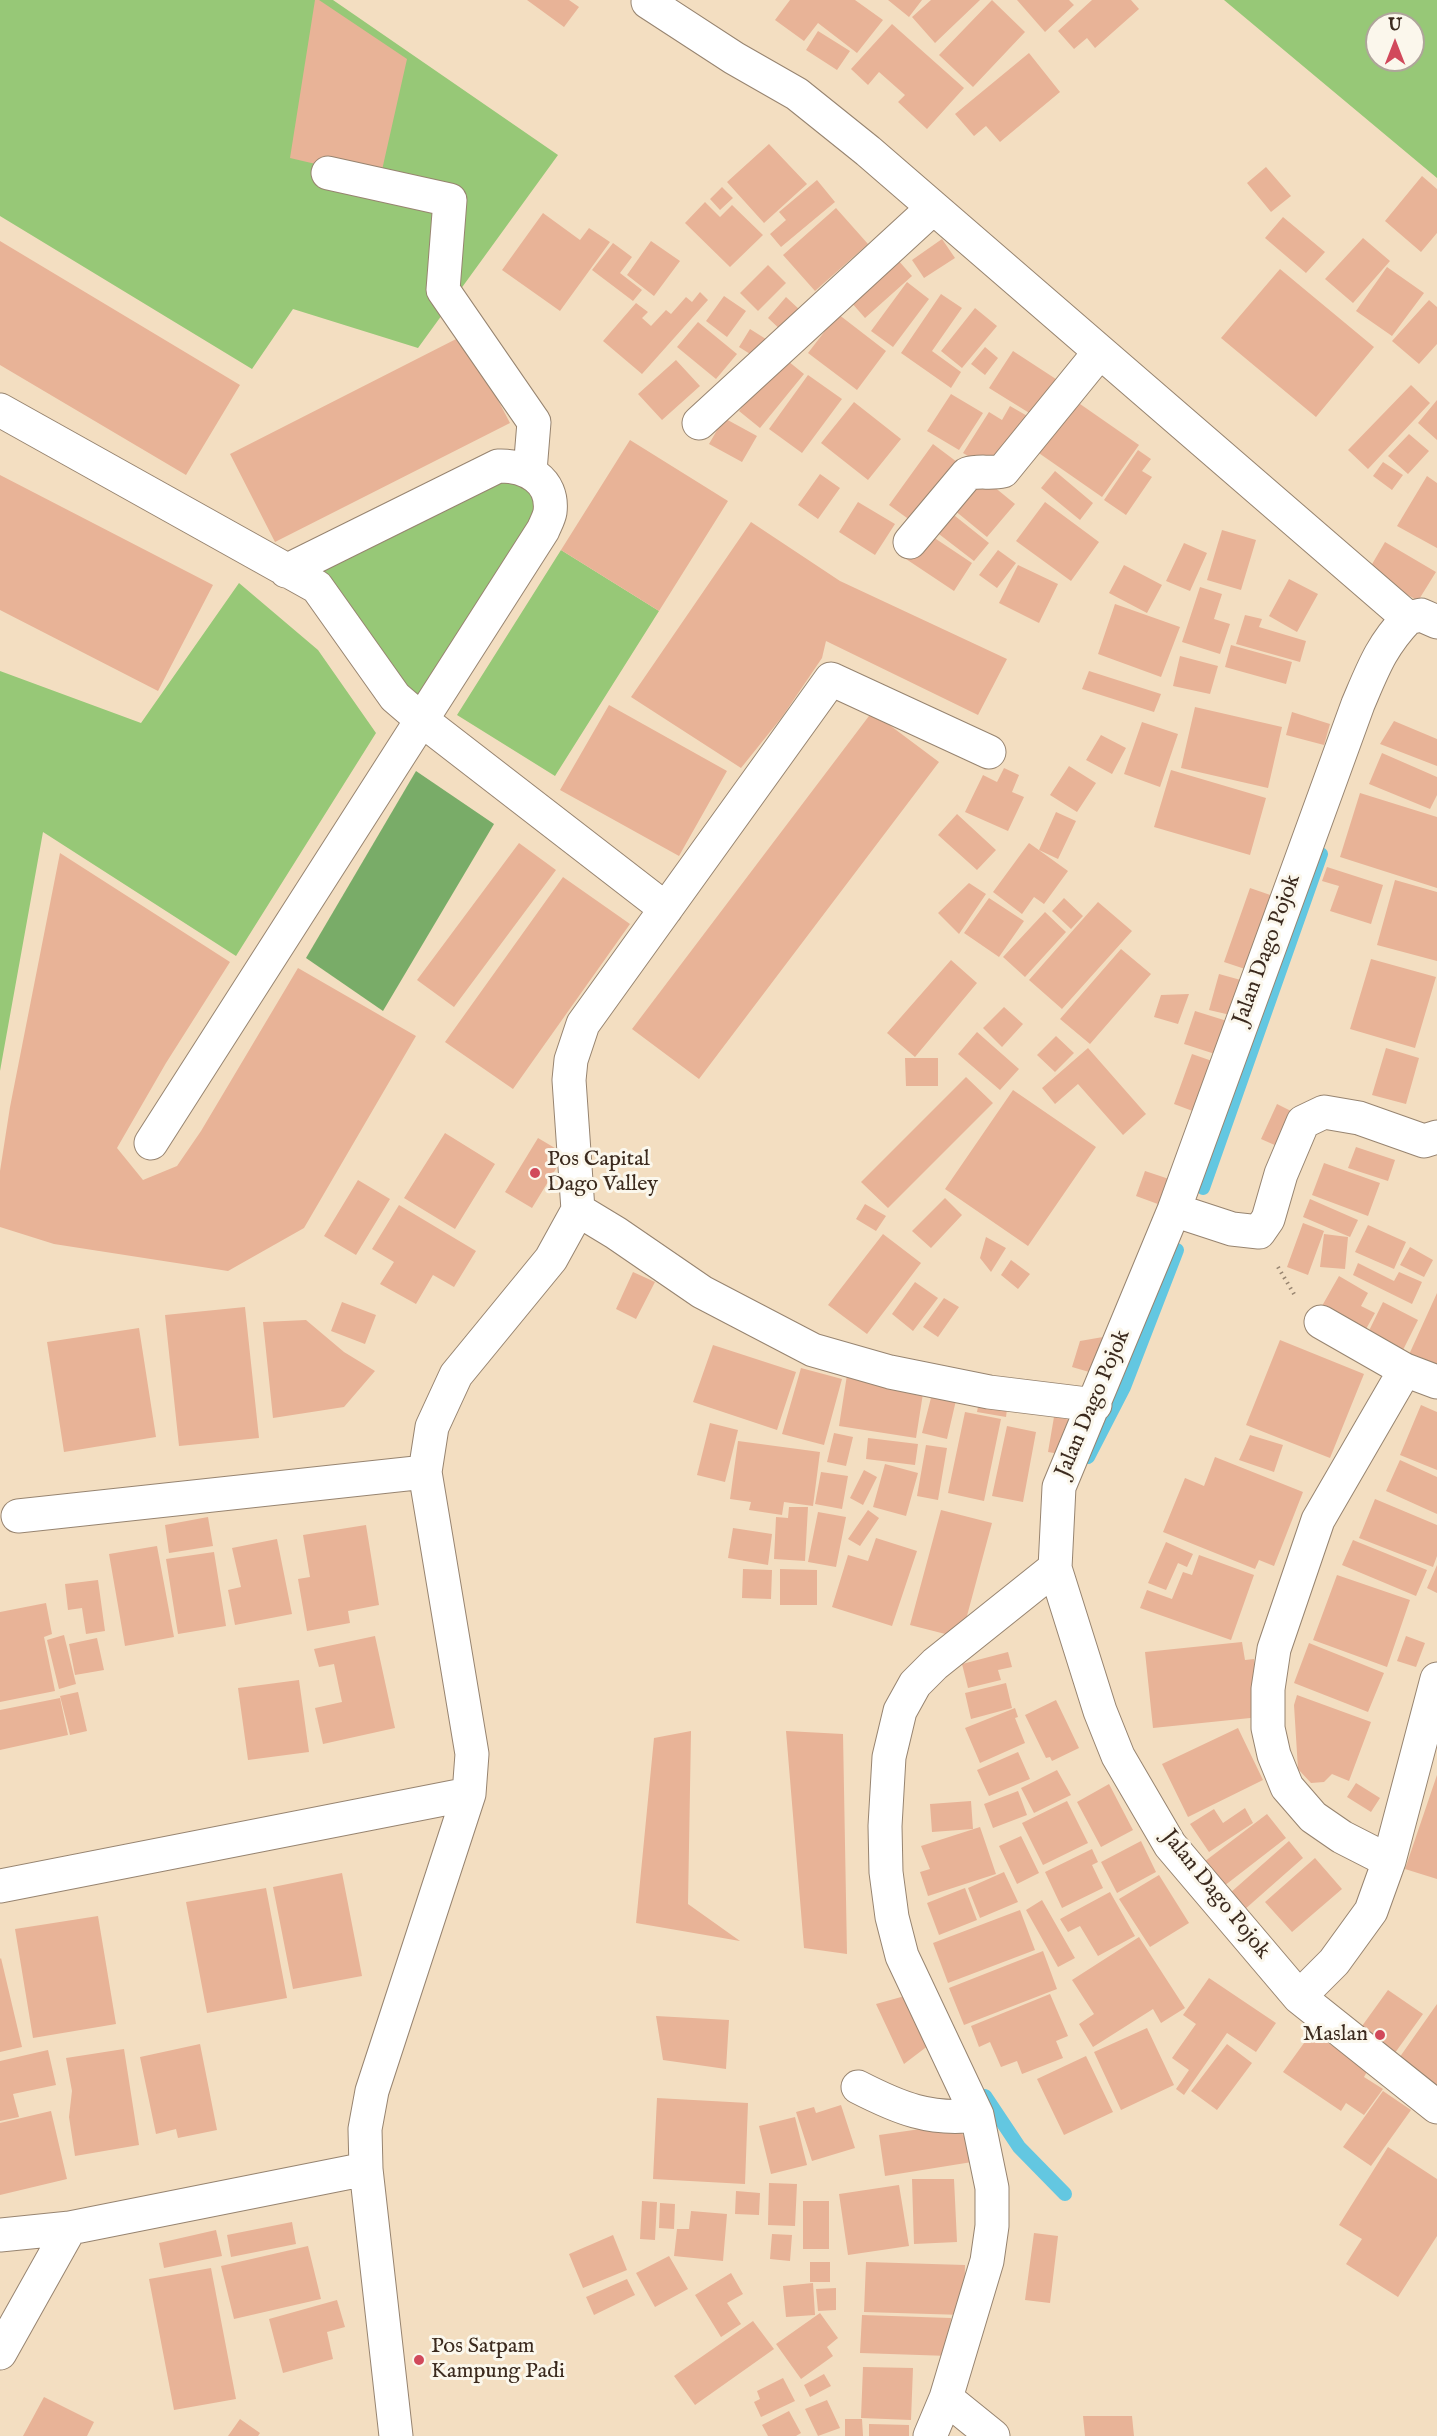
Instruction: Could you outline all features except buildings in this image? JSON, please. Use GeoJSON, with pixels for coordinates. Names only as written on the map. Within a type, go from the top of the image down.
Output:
{"type":"FeatureCollection","features":[{"type":"Feature","properties":{"kind":"street"},"geometry":{"type":"LineString","coordinates":[[648,2],[734,58],[797,94],[868,151],[1099,352],[1422,618]]}},
{"type":"Feature","properties":{"kind":"street"},"geometry":{"type":"LineString","coordinates":[[327,173],[450,200],[443,290],[534,422],[530,471]]}},
{"type":"Feature","properties":{"kind":"street"},"geometry":{"type":"LineString","coordinates":[[699,423],[933,208]]}},
{"type":"Feature","properties":{"kind":"street"},"geometry":{"type":"LineString","coordinates":[[910,542],[967,474],[976,471],[990,474],[1003,471],[1099,352]]}},
{"type":"Feature","properties":{"kind":"street"},"geometry":{"type":"LineString","coordinates":[[0,410],[317,587],[395,698],[666,909]]}},
{"type":"Feature","properties":{"kind":"street"},"geometry":{"type":"LineString","coordinates":[[152,1143],[543,530],[550,513],[549,497],[542,482],[530,471],[515,465],[498,466],[286,571]]}},
{"type":"Feature","properties":{"kind":"street","name":"Jalan Dago Pojok"},"geometry":{"type":"LineString","coordinates":[[1422,618],[1390,636],[1380,653],[1358,704],[1174,1210],[1095,1405],[1059,1487],[1055,1568],[1100,1711],[1118,1756],[1170,1845],[1299,1996],[1437,2108]]}},
{"type":"Feature","properties":{"kind":"street"},"geometry":{"type":"LineString","coordinates":[[396,2436],[366,2169],[365,2129],[372,2091],[469,1794],[471,1754],[425,1472],[432,1427],[456,1375],[551,1259],[578,1210],[569,1080],[575,1042],[583,1024],[831,679],[989,752]]}},
{"type":"Feature","properties":{"kind":"street"},"geometry":{"type":"LineString","coordinates":[[1174,1210],[1232,1229],[1259,1232],[1268,1219],[1281,1174],[1304,1122],[1324,1112],[1359,1118],[1424,1141],[1437,1137]]}},
{"type":"Feature","properties":{"kind":"street"},"geometry":{"type":"LineString","coordinates":[[578,1210],[702,1292],[813,1350],[890,1372],[989,1392],[1095,1405]]}},
{"type":"Feature","properties":{"kind":"street"},"geometry":{"type":"LineString","coordinates":[[1321,1322],[1405,1370],[1437,1382]]}},
{"type":"Feature","properties":{"kind":"street"},"geometry":{"type":"LineString","coordinates":[[1389,1861],[1341,1837],[1313,1817],[1287,1787],[1274,1755],[1268,1728],[1268,1689],[1274,1649],[1318,1520],[1405,1370]]}},
{"type":"Feature","properties":{"kind":"street"},"geometry":{"type":"LineString","coordinates":[[18,1516],[425,1472]]}},
{"type":"Feature","properties":{"kind":"street"},"geometry":{"type":"LineString","coordinates":[[930,2436],[946,2398],[987,2261],[992,2226],[992,2188],[977,2115],[902,1956],[892,1917],[886,1872],[885,1826],[889,1757],[900,1711],[915,1684],[935,1664],[1055,1568]]}},
{"type":"Feature","properties":{"kind":"street"},"geometry":{"type":"LineString","coordinates":[[1299,1996],[1334,1962],[1371,1911],[1389,1861],[1437,1679]]}},
{"type":"Feature","properties":{"kind":"street"},"geometry":{"type":"LineString","coordinates":[[0,1886],[469,1794]]}},
{"type":"Feature","properties":{"kind":"street"},"geometry":{"type":"LineString","coordinates":[[858,2087],[895,2106],[928,2115],[959,2117],[977,2115]]}},
{"type":"Feature","properties":{"kind":"street"},"geometry":{"type":"LineString","coordinates":[[0,2235],[70,2228],[366,2169]]}},
{"type":"Feature","properties":{"kind":"street"},"geometry":{"type":"LineString","coordinates":[[0,2353],[70,2228]]}},
{"type":"Feature","properties":{"kind":"street"},"geometry":{"type":"LineString","coordinates":[[946,2398],[993,2436]]}},
{"type":"Feature","properties":{"kind":"path"},"geometry":{"type":"LineString","coordinates":[[1259,1232],[1290,1290],[1321,1322]]}},
{"type":"Feature","properties":{"kind":"green space"},"geometry":{"type":"Polygon","coordinates":[[[0,0],[333,0],[558,155],[418,348],[293,309],[252,369],[0,216],[0,0]]]}},
{"type":"Feature","properties":{"kind":"green space"},"geometry":{"type":"Polygon","coordinates":[[[1224,0],[1437,0],[1437,178],[1224,0]]]}},
{"type":"Feature","properties":{"kind":"green space"},"geometry":{"type":"Polygon","coordinates":[[[500,473],[542,498],[422,711],[301,571],[500,473]]]}},
{"type":"Feature","properties":{"kind":"green space"},"geometry":{"type":"Polygon","coordinates":[[[561,550],[659,611],[555,776],[457,715],[561,550]]]}},
{"type":"Feature","properties":{"kind":"green space"},"geometry":{"type":"Polygon","coordinates":[[[239,583],[318,650],[376,733],[236,956],[43,832],[0,1071],[0,671],[141,723],[239,583]]]}},
{"type":"Feature","properties":{"kind":"green space"},"geometry":{"type":"Polygon","coordinates":[[[416,771],[494,824],[383,1011],[306,958],[416,771]]]}},
{"type":"Feature","properties":{"kind":"waterway"},"geometry":{"type":"LineString","coordinates":[[1203,1188],[1321,854]]}},
{"type":"Feature","properties":{"kind":"waterway"},"geometry":{"type":"LineString","coordinates":[[1088,1457],[1124,1387],[1177,1250]]}},
{"type":"Feature","properties":{"kind":"waterway"},"geometry":{"type":"LineString","coordinates":[[985,2096],[1019,2147],[1065,2194]]}},
{"type":"Feature","properties":{"kind":"place","name":"Pos Capital Dago Valley"},"geometry":{"type":"Point","coordinates":[535,1173]}},
{"type":"Feature","properties":{"kind":"place","name":"Maslan"},"geometry":{"type":"Point","coordinates":[1380,2035]}},
{"type":"Feature","properties":{"kind":"place","name":"Pos Satpam Kampung Padi"},"geometry":{"type":"Point","coordinates":[419,2360]}}]}
